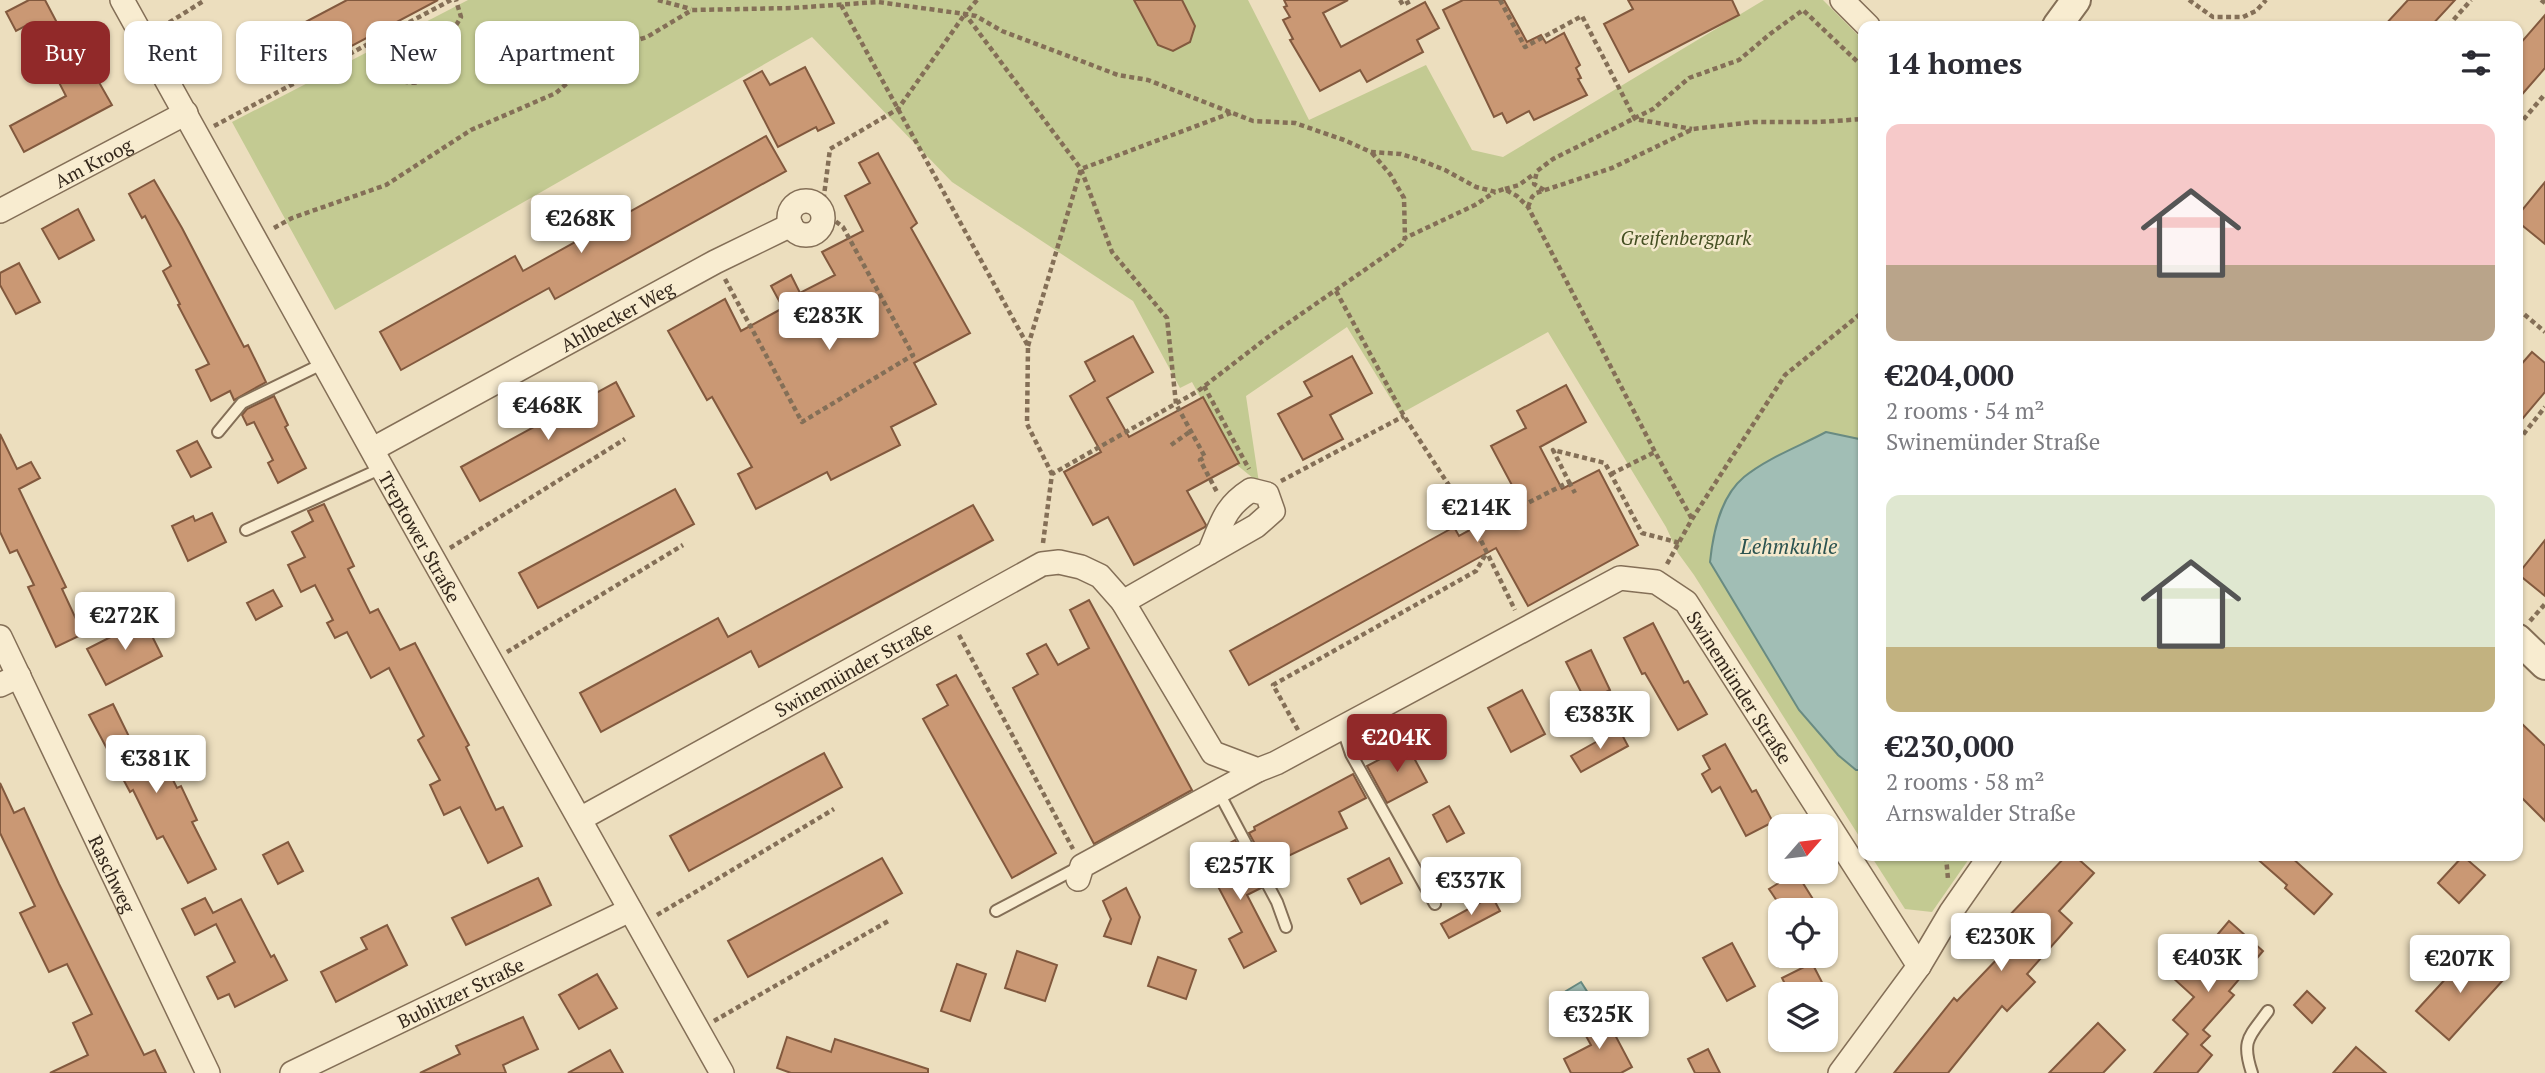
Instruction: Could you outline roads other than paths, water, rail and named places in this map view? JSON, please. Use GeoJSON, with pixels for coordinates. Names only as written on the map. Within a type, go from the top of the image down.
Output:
{"type":"FeatureCollection","features":[{"type":"Feature","properties":{"kind":"street","name":"Treptower Straße"},"geometry":{"type":"LineString","coordinates":[[122,0],[722,1073]]}},
{"type":"Feature","properties":{"kind":"street"},"geometry":{"type":"LineString","coordinates":[[1842,0],[1863,21]]}},
{"type":"Feature","properties":{"kind":"street"},"geometry":{"type":"LineString","coordinates":[[2061,21],[2076,0]]}},
{"type":"Feature","properties":{"kind":"street","name":"Am Kroog"},"geometry":{"type":"LineString","coordinates":[[0,211],[186,113]]}},
{"type":"Feature","properties":{"kind":"street","name":"Ahlbecker Weg"},"geometry":{"type":"LineString","coordinates":[[377,459],[715,262],[791,225],[789,215],[798,203],[807,201],[817,204],[822,211]]}},
{"type":"Feature","properties":{"kind":"street"},"geometry":{"type":"LineString","coordinates":[[1209,553],[1221,521],[1235,501],[1251,490],[1267,494],[1273,511],[1256,526],[1124,602],[1213,753],[1258,770]]}},
{"type":"Feature","properties":{"kind":"street","name":"Swinemünder Straße"},"geometry":{"type":"LineString","coordinates":[[580,819],[1042,564],[1059,562],[1081,567],[1100,576],[1124,602]]}},
{"type":"Feature","properties":{"kind":"street","name":"Swinemünder Straße"},"geometry":{"type":"LineString","coordinates":[[1080,872],[1218,791],[1620,578],[1656,582],[1686,602],[1919,966]]}},
{"type":"Feature","properties":{"kind":"street","name":"Raschweg"},"geometry":{"type":"LineString","coordinates":[[0,637],[10,680],[208,1073]]}},
{"type":"Feature","properties":{"kind":"street"},"geometry":{"type":"LineString","coordinates":[[2523,644],[2545,665]]}},
{"type":"Feature","properties":{"kind":"street"},"geometry":{"type":"LineString","coordinates":[[1840,1073],[1919,966],[1951,912],[1987,861]]}},
{"type":"Feature","properties":{"kind":"street","name":"Bublitzer Straße"},"geometry":{"type":"LineString","coordinates":[[292,1073],[635,918]]}},
{"type":"Feature","properties":{"kind":"lane"},"geometry":{"type":"LineString","coordinates":[[218,432],[242,403],[324,363]]}},
{"type":"Feature","properties":{"kind":"lane"},"geometry":{"type":"LineString","coordinates":[[246,530],[377,459]]}},
{"type":"Feature","properties":{"kind":"lane"},"geometry":{"type":"LineString","coordinates":[[1342,727],[1351,754],[1435,904]]}},
{"type":"Feature","properties":{"kind":"lane"},"geometry":{"type":"LineString","coordinates":[[1218,791],[1277,902],[1286,928]]}},
{"type":"Feature","properties":{"kind":"lane"},"geometry":{"type":"LineString","coordinates":[[996,911],[1080,872]]}},
{"type":"Feature","properties":{"kind":"lane"},"geometry":{"type":"LineString","coordinates":[[2252,1073],[2246,1058],[2248,1039],[2269,1011]]}},
{"type":"Feature","properties":{"kind":"water","name":"Lehmkuhle"},"geometry":{"type":"Polygon","coordinates":[[[1826,432],[1858,439],[1858,770],[1838,755],[1799,710],[1710,562],[1719,516],[1729,495],[1744,477],[1826,432]]]}},
{"type":"Feature","properties":{"kind":"water"},"geometry":{"type":"Polygon","coordinates":[[[1581,982],[1599,1010],[1581,1017],[1566,991],[1581,982]]]}},
{"type":"Feature","properties":{"kind":"park label","name":"Greifenbergpark"},"geometry":{"type":"Point","coordinates":[1686,237]}}]}
